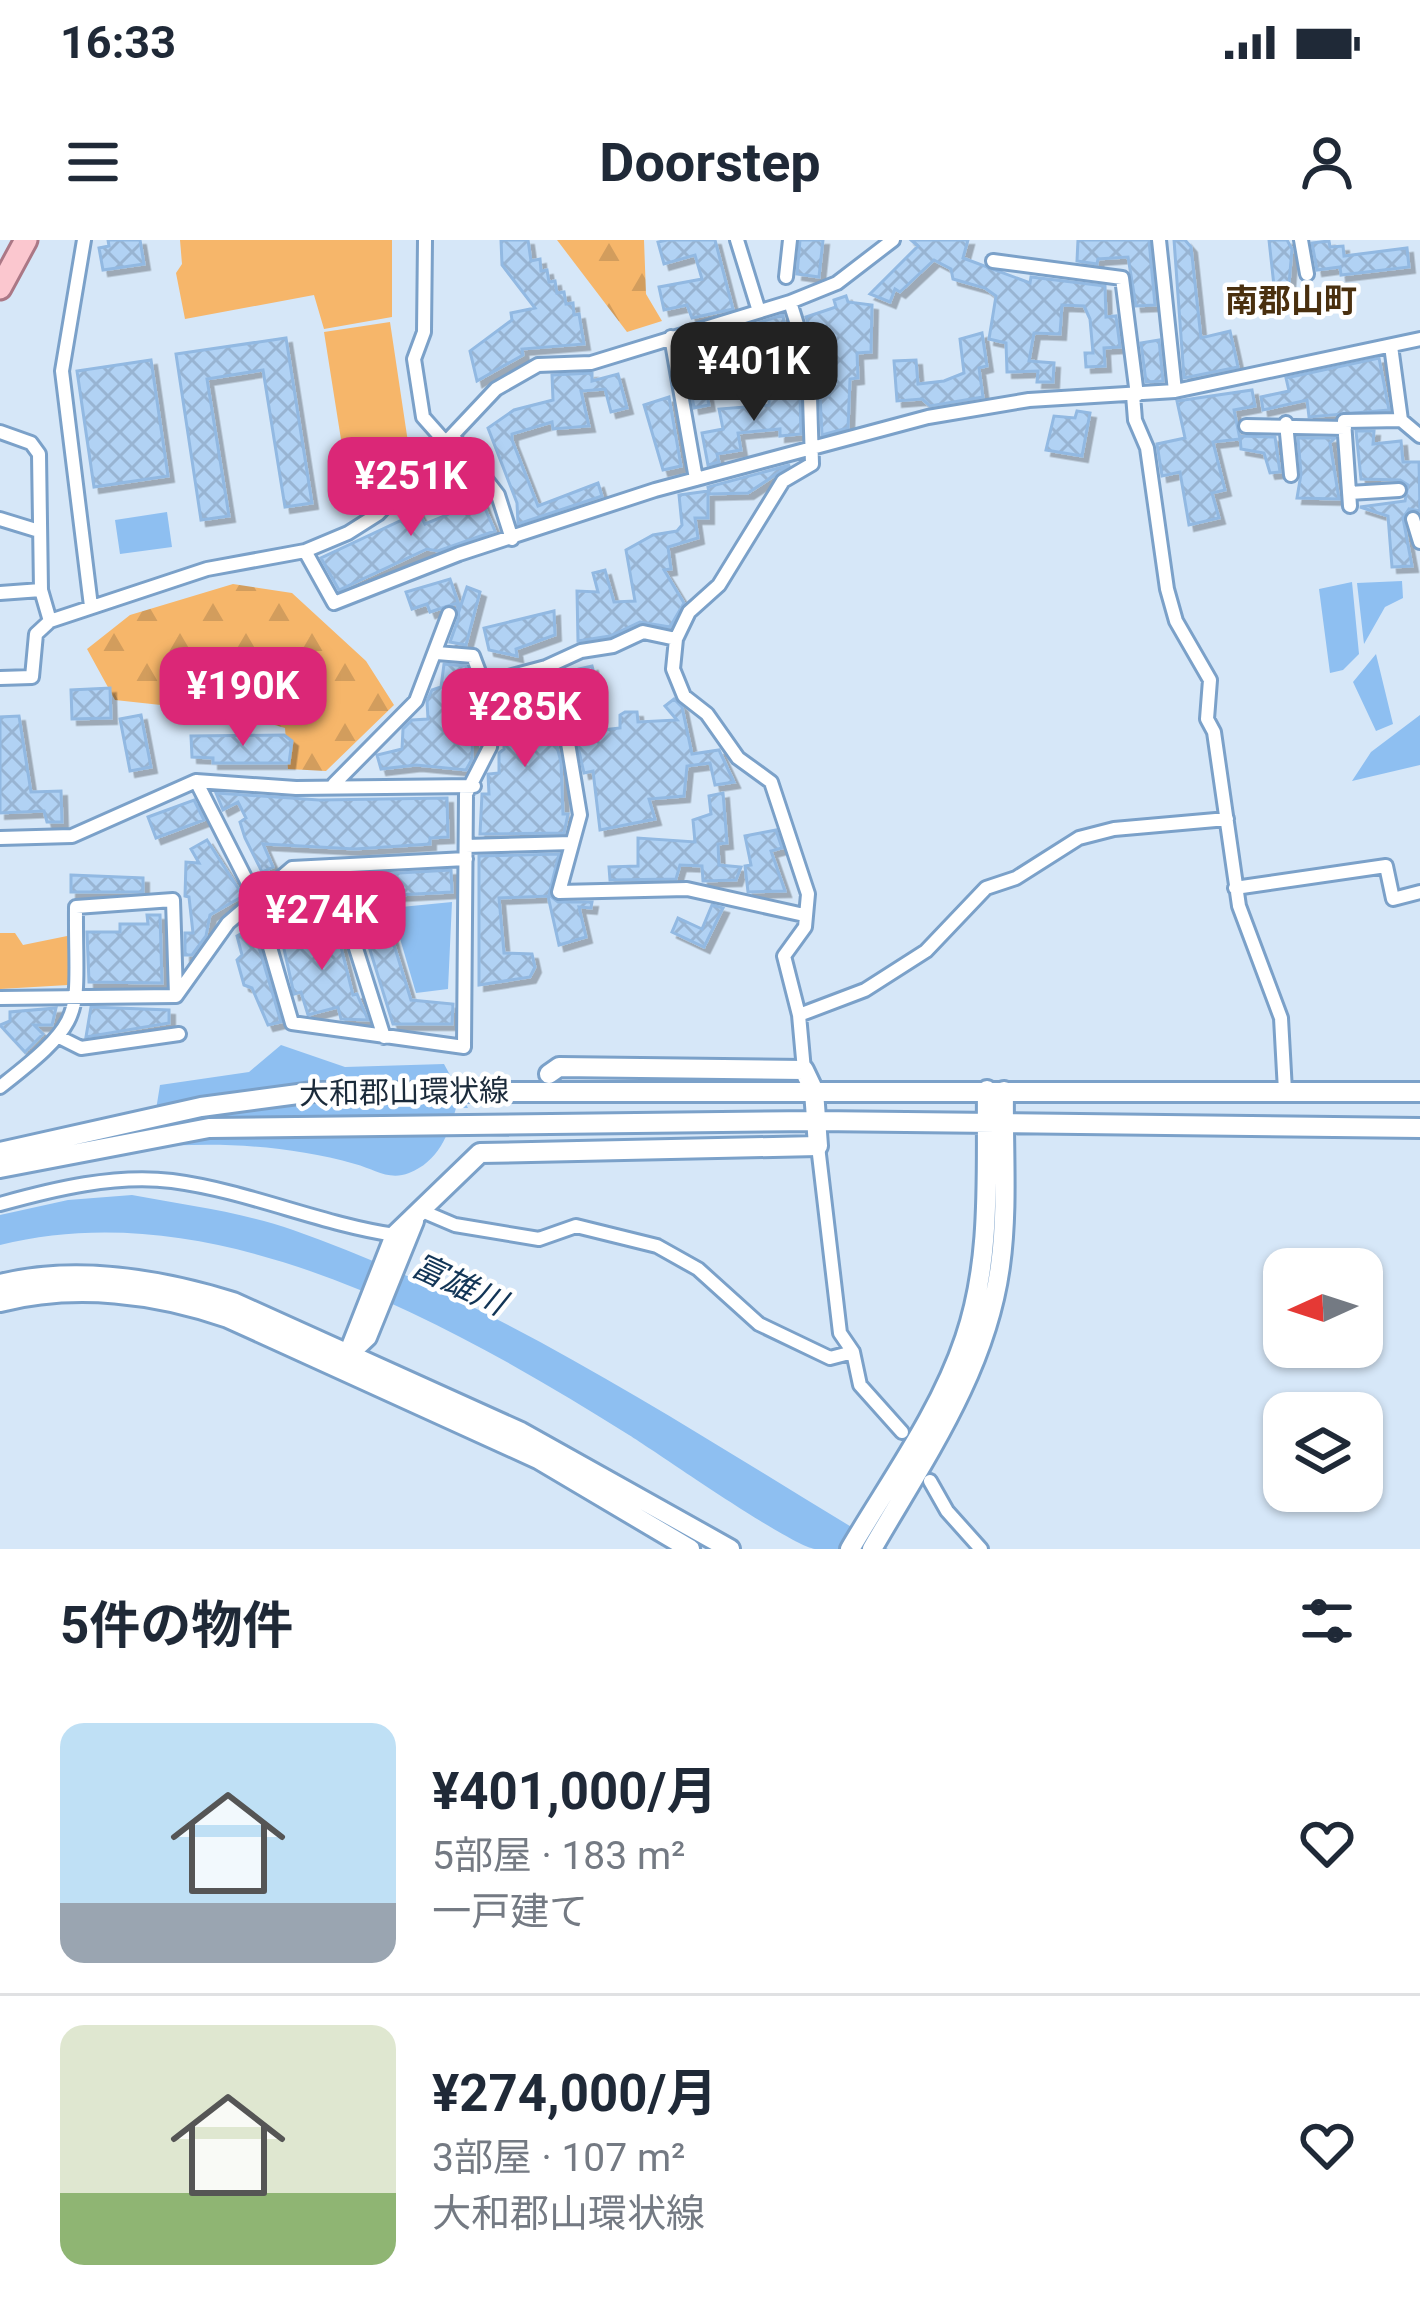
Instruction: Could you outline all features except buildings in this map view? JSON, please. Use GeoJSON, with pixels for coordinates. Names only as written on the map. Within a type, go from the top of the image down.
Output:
{"type":"FeatureCollection","features":[{"type":"Feature","properties":{"kind":"main road"},"geometry":{"type":"LineString","coordinates":[[4,275],[26,240]]}},
{"type":"Feature","properties":{"kind":"main road","name":"大和郡山環状線"},"geometry":{"type":"LineString","coordinates":[[549,1074],[559,1067],[803,1070]]}},
{"type":"Feature","properties":{"kind":"main road"},"geometry":{"type":"LineString","coordinates":[[803,1070],[814,1091],[818,1146]]}},
{"type":"Feature","properties":{"kind":"main road","name":"大和郡山環状線"},"geometry":{"type":"LineString","coordinates":[[0,1168],[273,1096],[468,1090],[1420,1092]]}},
{"type":"Feature","properties":{"kind":"main road"},"geometry":{"type":"LineString","coordinates":[[850,1549],[877,1522],[948,1420],[983,1341],[1003,1238],[995,1090]]}},
{"type":"Feature","properties":{"kind":"main road","name":"大和郡山環状線"},"geometry":{"type":"LineString","coordinates":[[548,1117],[549,1096]]}},
{"type":"Feature","properties":{"kind":"main road","name":"大和郡山環状線"},"geometry":{"type":"LineString","coordinates":[[0,1151],[142,1128],[816,1121],[995,1127],[1420,1128]]}},
{"type":"Feature","properties":{"kind":"main road","name":"大和郡山環状線"},"geometry":{"type":"LineString","coordinates":[[347,1359],[400,1240],[419,1214],[480,1153],[548,1145],[818,1146]]}},
{"type":"Feature","properties":{"kind":"main road"},"geometry":{"type":"LineString","coordinates":[[0,1284],[112,1276],[190,1288],[542,1443],[730,1549]]}},
{"type":"Feature","properties":{"kind":"main road"},"geometry":{"type":"LineString","coordinates":[[0,1302],[91,1293],[187,1304],[347,1359],[538,1459],[690,1549]]}},
{"type":"Feature","properties":{"kind":"main road"},"geometry":{"type":"LineString","coordinates":[[872,1549],[877,1522]]}},
{"type":"Feature","properties":{"kind":"street"},"geometry":{"type":"LineString","coordinates":[[84,240],[62,371],[91,606]]}},
{"type":"Feature","properties":{"kind":"street"},"geometry":{"type":"LineString","coordinates":[[425,240],[424,332],[414,359],[423,417],[498,495],[512,539]]}},
{"type":"Feature","properties":{"kind":"street"},"geometry":{"type":"LineString","coordinates":[[737,240],[758,308]]}},
{"type":"Feature","properties":{"kind":"street"},"geometry":{"type":"LineString","coordinates":[[786,277],[790,240]]}},
{"type":"Feature","properties":{"kind":"street"},"geometry":{"type":"LineString","coordinates":[[0,678],[32,677],[36,634],[50,621],[207,569],[304,551],[378,514],[496,389],[538,365],[591,363],[758,308],[790,302],[837,283],[893,240]]}},
{"type":"Feature","properties":{"kind":"street"},"geometry":{"type":"LineString","coordinates":[[1160,240],[1175,391]]}},
{"type":"Feature","properties":{"kind":"street"},"geometry":{"type":"LineString","coordinates":[[1301,240],[1306,274]]}},
{"type":"Feature","properties":{"kind":"street"},"geometry":{"type":"LineString","coordinates":[[993,261],[1122,278],[1135,420],[1147,448],[1167,589],[1176,621],[1210,680],[1207,719],[1235,888],[1281,1018],[1285,1091]]}},
{"type":"Feature","properties":{"kind":"street"},"geometry":{"type":"LineString","coordinates":[[790,302],[809,363],[812,464],[783,481],[719,585],[689,612],[676,639],[674,668],[684,696],[707,714],[737,758],[771,782],[808,894],[805,927],[784,956],[799,1015],[803,1070]]}},
{"type":"Feature","properties":{"kind":"street"},"geometry":{"type":"LineString","coordinates":[[671,337],[696,479]]}},
{"type":"Feature","properties":{"kind":"street"},"geometry":{"type":"LineString","coordinates":[[304,551],[334,603],[696,479],[997,404],[1175,391],[1420,339]]}},
{"type":"Feature","properties":{"kind":"street"},"geometry":{"type":"LineString","coordinates":[[1390,346],[1401,420]]}},
{"type":"Feature","properties":{"kind":"street"},"geometry":{"type":"LineString","coordinates":[[1399,490],[1349,500],[1345,421],[1401,420],[1420,436]]}},
{"type":"Feature","properties":{"kind":"street"},"geometry":{"type":"LineString","coordinates":[[1246,426],[1286,423],[1314,430],[1345,428]]}},
{"type":"Feature","properties":{"kind":"street"},"geometry":{"type":"LineString","coordinates":[[1286,423],[1291,476]]}},
{"type":"Feature","properties":{"kind":"street"},"geometry":{"type":"LineString","coordinates":[[0,432],[31,442],[39,454],[41,590],[50,621]]}},
{"type":"Feature","properties":{"kind":"street"},"geometry":{"type":"LineString","coordinates":[[1413,518],[1420,542]]}},
{"type":"Feature","properties":{"kind":"street"},"geometry":{"type":"LineString","coordinates":[[0,519],[39,531]]}},
{"type":"Feature","properties":{"kind":"street"},"geometry":{"type":"LineString","coordinates":[[0,593],[41,590]]}},
{"type":"Feature","properties":{"kind":"street"},"geometry":{"type":"LineString","coordinates":[[334,784],[416,701],[449,614]]}},
{"type":"Feature","properties":{"kind":"street"},"geometry":{"type":"LineString","coordinates":[[482,684],[643,632],[676,639]]}},
{"type":"Feature","properties":{"kind":"street"},"geometry":{"type":"LineString","coordinates":[[196,781],[256,899],[292,1023],[464,1048],[466,794],[490,747],[494,712],[473,656],[437,652]]}},
{"type":"Feature","properties":{"kind":"street"},"geometry":{"type":"LineString","coordinates":[[546,667],[565,725],[580,815],[559,892],[687,889],[804,915]]}},
{"type":"Feature","properties":{"kind":"street"},"geometry":{"type":"LineString","coordinates":[[0,838],[71,836],[196,781],[296,788],[474,785]]}},
{"type":"Feature","properties":{"kind":"street"},"geometry":{"type":"LineString","coordinates":[[799,1015],[865,990],[926,951],[986,889],[1016,878],[1079,838],[1114,829],[1227,819]]}},
{"type":"Feature","properties":{"kind":"street"},"geometry":{"type":"LineString","coordinates":[[176,995],[228,923],[292,868],[572,843]]}},
{"type":"Feature","properties":{"kind":"street"},"geometry":{"type":"LineString","coordinates":[[330,866],[384,1037]]}},
{"type":"Feature","properties":{"kind":"street"},"geometry":{"type":"LineString","coordinates":[[1235,888],[1386,866],[1393,899],[1420,892]]}},
{"type":"Feature","properties":{"kind":"street"},"geometry":{"type":"LineString","coordinates":[[0,1087],[62,1038],[75,1013],[76,907],[173,900],[176,995]]}},
{"type":"Feature","properties":{"kind":"street"},"geometry":{"type":"LineString","coordinates":[[0,998],[176,995]]}},
{"type":"Feature","properties":{"kind":"street"},"geometry":{"type":"LineString","coordinates":[[62,1038],[81,1048],[179,1034]]}},
{"type":"Feature","properties":{"kind":"street"},"geometry":{"type":"LineString","coordinates":[[818,1146],[840,1333],[853,1352],[860,1385],[902,1432]]}},
{"type":"Feature","properties":{"kind":"street"},"geometry":{"type":"LineString","coordinates":[[0,1204],[65,1185],[170,1181],[400,1240]]}},
{"type":"Feature","properties":{"kind":"street"},"geometry":{"type":"LineString","coordinates":[[419,1214],[539,1239],[576,1226],[640,1241],[698,1269],[759,1324],[830,1358],[853,1352]]}},
{"type":"Feature","properties":{"kind":"street"},"geometry":{"type":"LineString","coordinates":[[930,1481],[947,1511],[981,1549]]}},
{"type":"Feature","properties":{"kind":"green space"},"geometry":{"type":"Polygon","coordinates":[[[180,240],[392,240],[392,317],[324,329],[314,295],[185,319],[176,273],[182,264],[180,240]]]}},
{"type":"Feature","properties":{"kind":"green space"},"geometry":{"type":"Polygon","coordinates":[[[557,240],[644,240],[646,294],[662,321],[627,332],[557,240]]]}},
{"type":"Feature","properties":{"kind":"green space"},"geometry":{"type":"Polygon","coordinates":[[[390,322],[409,449],[374,496],[352,509],[324,332],[390,322]]]}},
{"type":"Feature","properties":{"kind":"green space"},"geometry":{"type":"Polygon","coordinates":[[[233,584],[292,593],[366,661],[394,705],[326,771],[288,769],[285,728],[234,713],[115,700],[87,649],[130,615],[233,584]]]}},
{"type":"Feature","properties":{"kind":"green space"},"geometry":{"type":"Polygon","coordinates":[[[301,869],[330,877],[341,916],[273,933],[264,904],[301,869]]]}},
{"type":"Feature","properties":{"kind":"green space"},"geometry":{"type":"Polygon","coordinates":[[[0,933],[15,933],[23,945],[72,935],[68,985],[0,989],[0,933]]]}},
{"type":"Feature","properties":{"kind":"water"},"geometry":{"type":"Polygon","coordinates":[[[167,512],[172,547],[120,554],[115,520],[167,512]]]}},
{"type":"Feature","properties":{"kind":"water"},"geometry":{"type":"Polygon","coordinates":[[[1402,581],[1403,598],[1385,607],[1364,644],[1357,583],[1402,581]]]}},
{"type":"Feature","properties":{"kind":"water"},"geometry":{"type":"Polygon","coordinates":[[[1352,582],[1359,654],[1343,670],[1330,673],[1319,589],[1352,582]]]}},
{"type":"Feature","properties":{"kind":"water"},"geometry":{"type":"Polygon","coordinates":[[[1376,654],[1393,724],[1376,731],[1353,682],[1376,654]]]}},
{"type":"Feature","properties":{"kind":"water"},"geometry":{"type":"Polygon","coordinates":[[[1420,715],[1420,765],[1352,781],[1371,752],[1420,715]]]}},
{"type":"Feature","properties":{"kind":"water"},"geometry":{"type":"Polygon","coordinates":[[[452,902],[448,989],[416,993],[391,908],[452,902]]]}},
{"type":"Feature","properties":{"kind":"water"},"geometry":{"type":"Polygon","coordinates":[[[281,1045],[345,1067],[444,1064],[468,1108],[456,1108],[446,1137],[428,1162],[402,1175],[279,1149],[150,1147],[160,1085],[249,1072],[281,1045]]]}},
{"type":"Feature","properties":{"kind":"water"},"geometry":{"type":"Polygon","coordinates":[[[132,1195],[293,1230],[449,1296],[598,1374],[888,1549],[815,1549],[801,1544],[486,1350],[329,1278],[247,1252],[165,1236],[82,1233],[0,1245],[0,1215],[68,1200],[132,1195]]]}},
{"type":"Feature","properties":{"kind":"district","name":"南郡山町"},"geometry":{"type":"Point","coordinates":[1291,300]}},
{"type":"Feature","properties":{"kind":"water label","name":"富雄川"},"geometry":{"type":"Point","coordinates":[459,1284]}}]}
